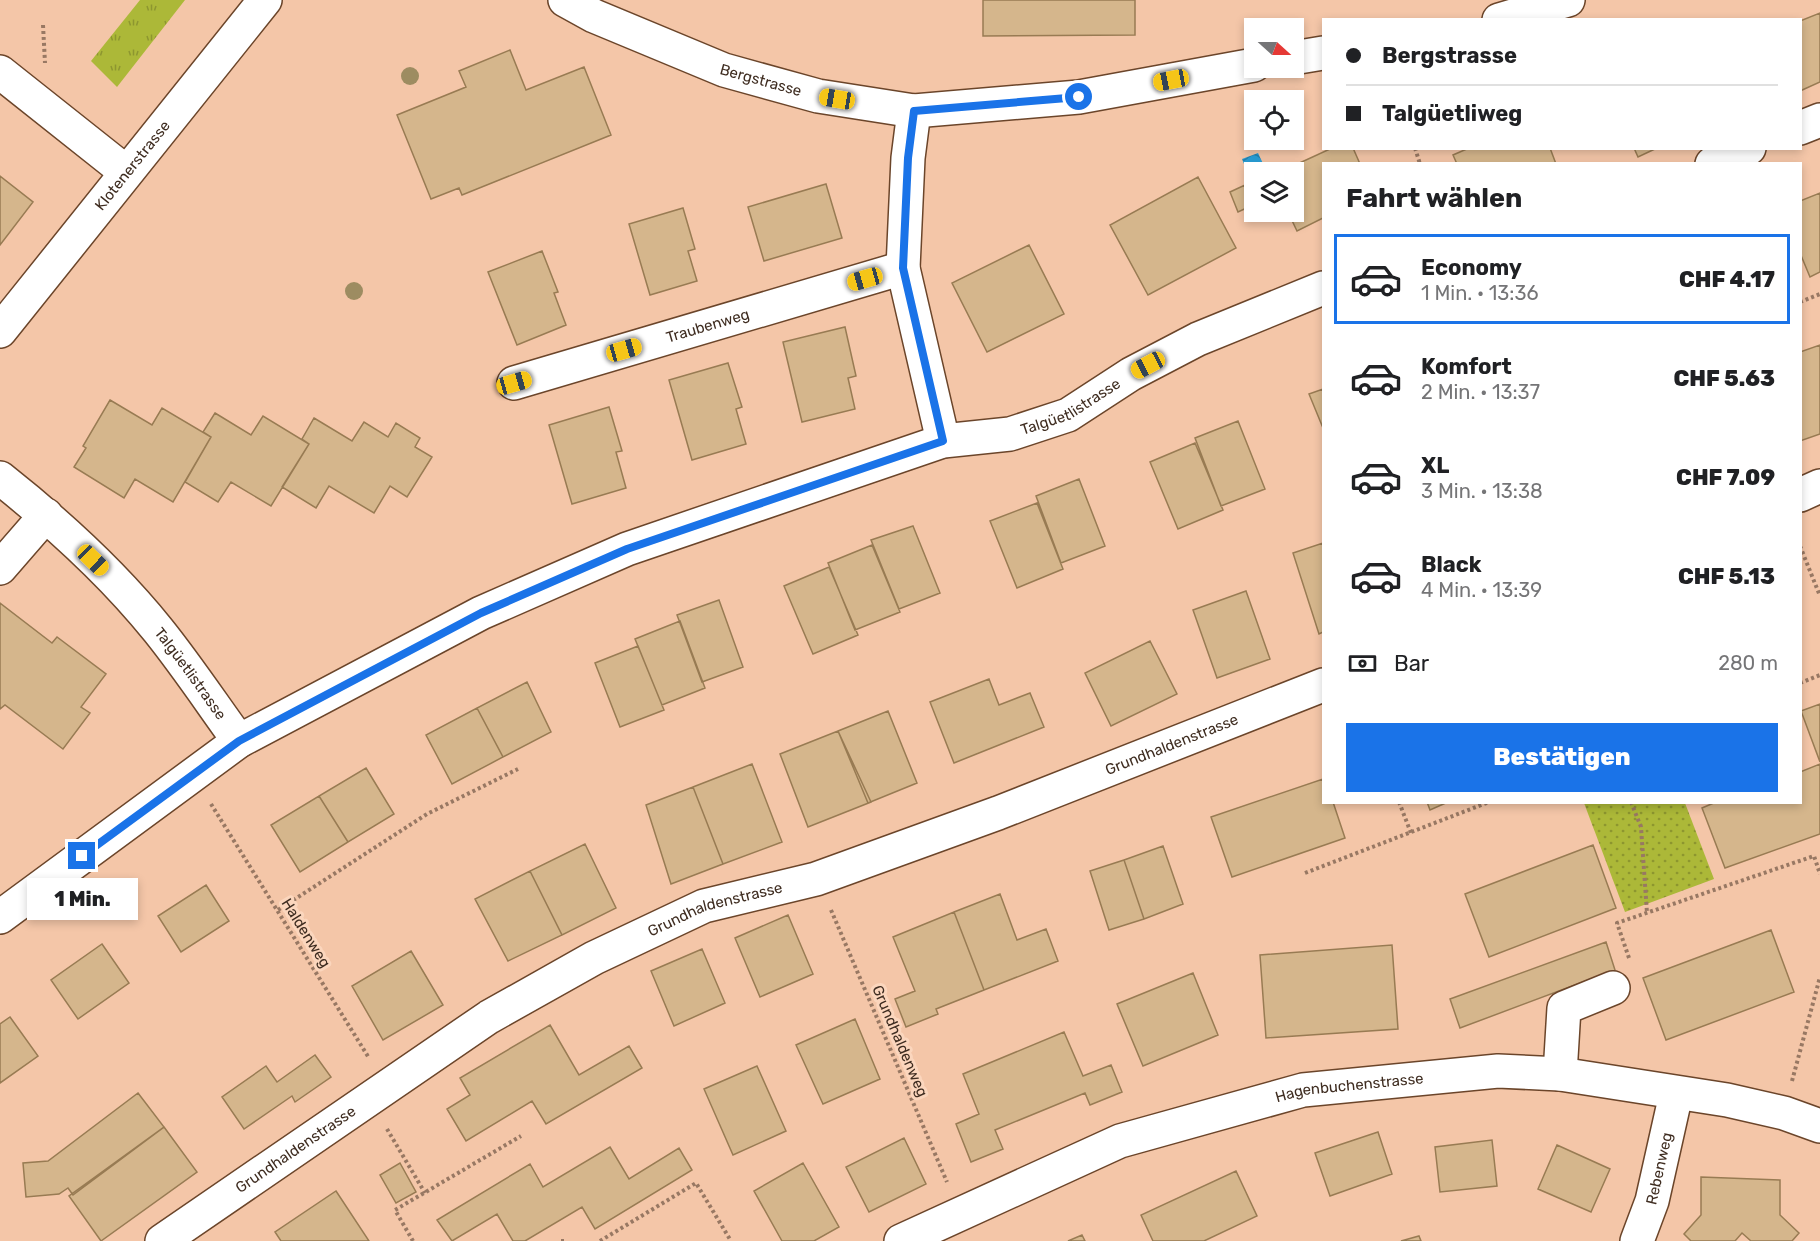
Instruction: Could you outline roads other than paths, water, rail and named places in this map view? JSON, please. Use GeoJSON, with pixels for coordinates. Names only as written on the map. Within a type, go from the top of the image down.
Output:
{"type":"FeatureCollection","features":[{"type":"Feature","properties":{"kind":"street","name":"Klotenerstrasse"},"geometry":{"type":"LineString","coordinates":[[0,331],[265,0]]}},
{"type":"Feature","properties":{"kind":"street","name":"Bergstrasse"},"geometry":{"type":"LineString","coordinates":[[565,0],[594,16],[724,70],[818,96],[914,111],[1079,97],[1244,67]]}},
{"type":"Feature","properties":{"kind":"street"},"geometry":{"type":"LineString","coordinates":[[1506,18],[1568,0]]}},
{"type":"Feature","properties":{"kind":"street"},"geometry":{"type":"LineString","coordinates":[[1304,56],[1322,53]]}},
{"type":"Feature","properties":{"kind":"street"},"geometry":{"type":"LineString","coordinates":[[0,72],[126,172]]}},
{"type":"Feature","properties":{"kind":"street"},"geometry":{"type":"LineString","coordinates":[[914,111],[908,158],[903,268],[943,441]]}},
{"type":"Feature","properties":{"kind":"street"},"geometry":{"type":"LineString","coordinates":[[1802,127],[1820,120]]}},
{"type":"Feature","properties":{"kind":"street"},"geometry":{"type":"LineString","coordinates":[[1717,162],[1744,150]]}},
{"type":"Feature","properties":{"kind":"street","name":"Traubenweg"},"geometry":{"type":"LineString","coordinates":[[514,383],[903,268]]}},
{"type":"Feature","properties":{"kind":"street","name":"Talgüetlistrasse"},"geometry":{"type":"LineString","coordinates":[[0,478],[45,515],[119,585],[159,630],[239,741],[481,613],[627,549],[943,441],[1010,434],[1068,415],[1131,374],[1198,339],[1322,288]]}},
{"type":"Feature","properties":{"kind":"street"},"geometry":{"type":"LineString","coordinates":[[1802,494],[1820,486]]}},
{"type":"Feature","properties":{"kind":"street"},"geometry":{"type":"LineString","coordinates":[[0,568],[45,515]]}},
{"type":"Feature","properties":{"kind":"street","name":"Grundhaldenstrasse"},"geometry":{"type":"LineString","coordinates":[[162,1241],[489,1017],[604,953],[704,906],[816,879],[998,813],[1322,685]]}},
{"type":"Feature","properties":{"kind":"street"},"geometry":{"type":"LineString","coordinates":[[0,917],[239,741]]}},
{"type":"Feature","properties":{"kind":"street"},"geometry":{"type":"LineString","coordinates":[[1560,1074],[1564,1008],[1613,988]]}},
{"type":"Feature","properties":{"kind":"street","name":"Hagenbuchenstrasse"},"geometry":{"type":"LineString","coordinates":[[901,1241],[1120,1141],[1303,1090],[1498,1071],[1560,1074],[1676,1094],[1727,1100],[1784,1113],[1820,1126]]}},
{"type":"Feature","properties":{"kind":"street","name":"Rebenweg"},"geometry":{"type":"LineString","coordinates":[[1637,1241],[1652,1201],[1676,1094]]}},
{"type":"Feature","properties":{"kind":"water"},"geometry":{"type":"Polygon","coordinates":[[[1258,153],[1262,162],[1244,162],[1244,164],[1242,159],[1258,153]]]}}]}
